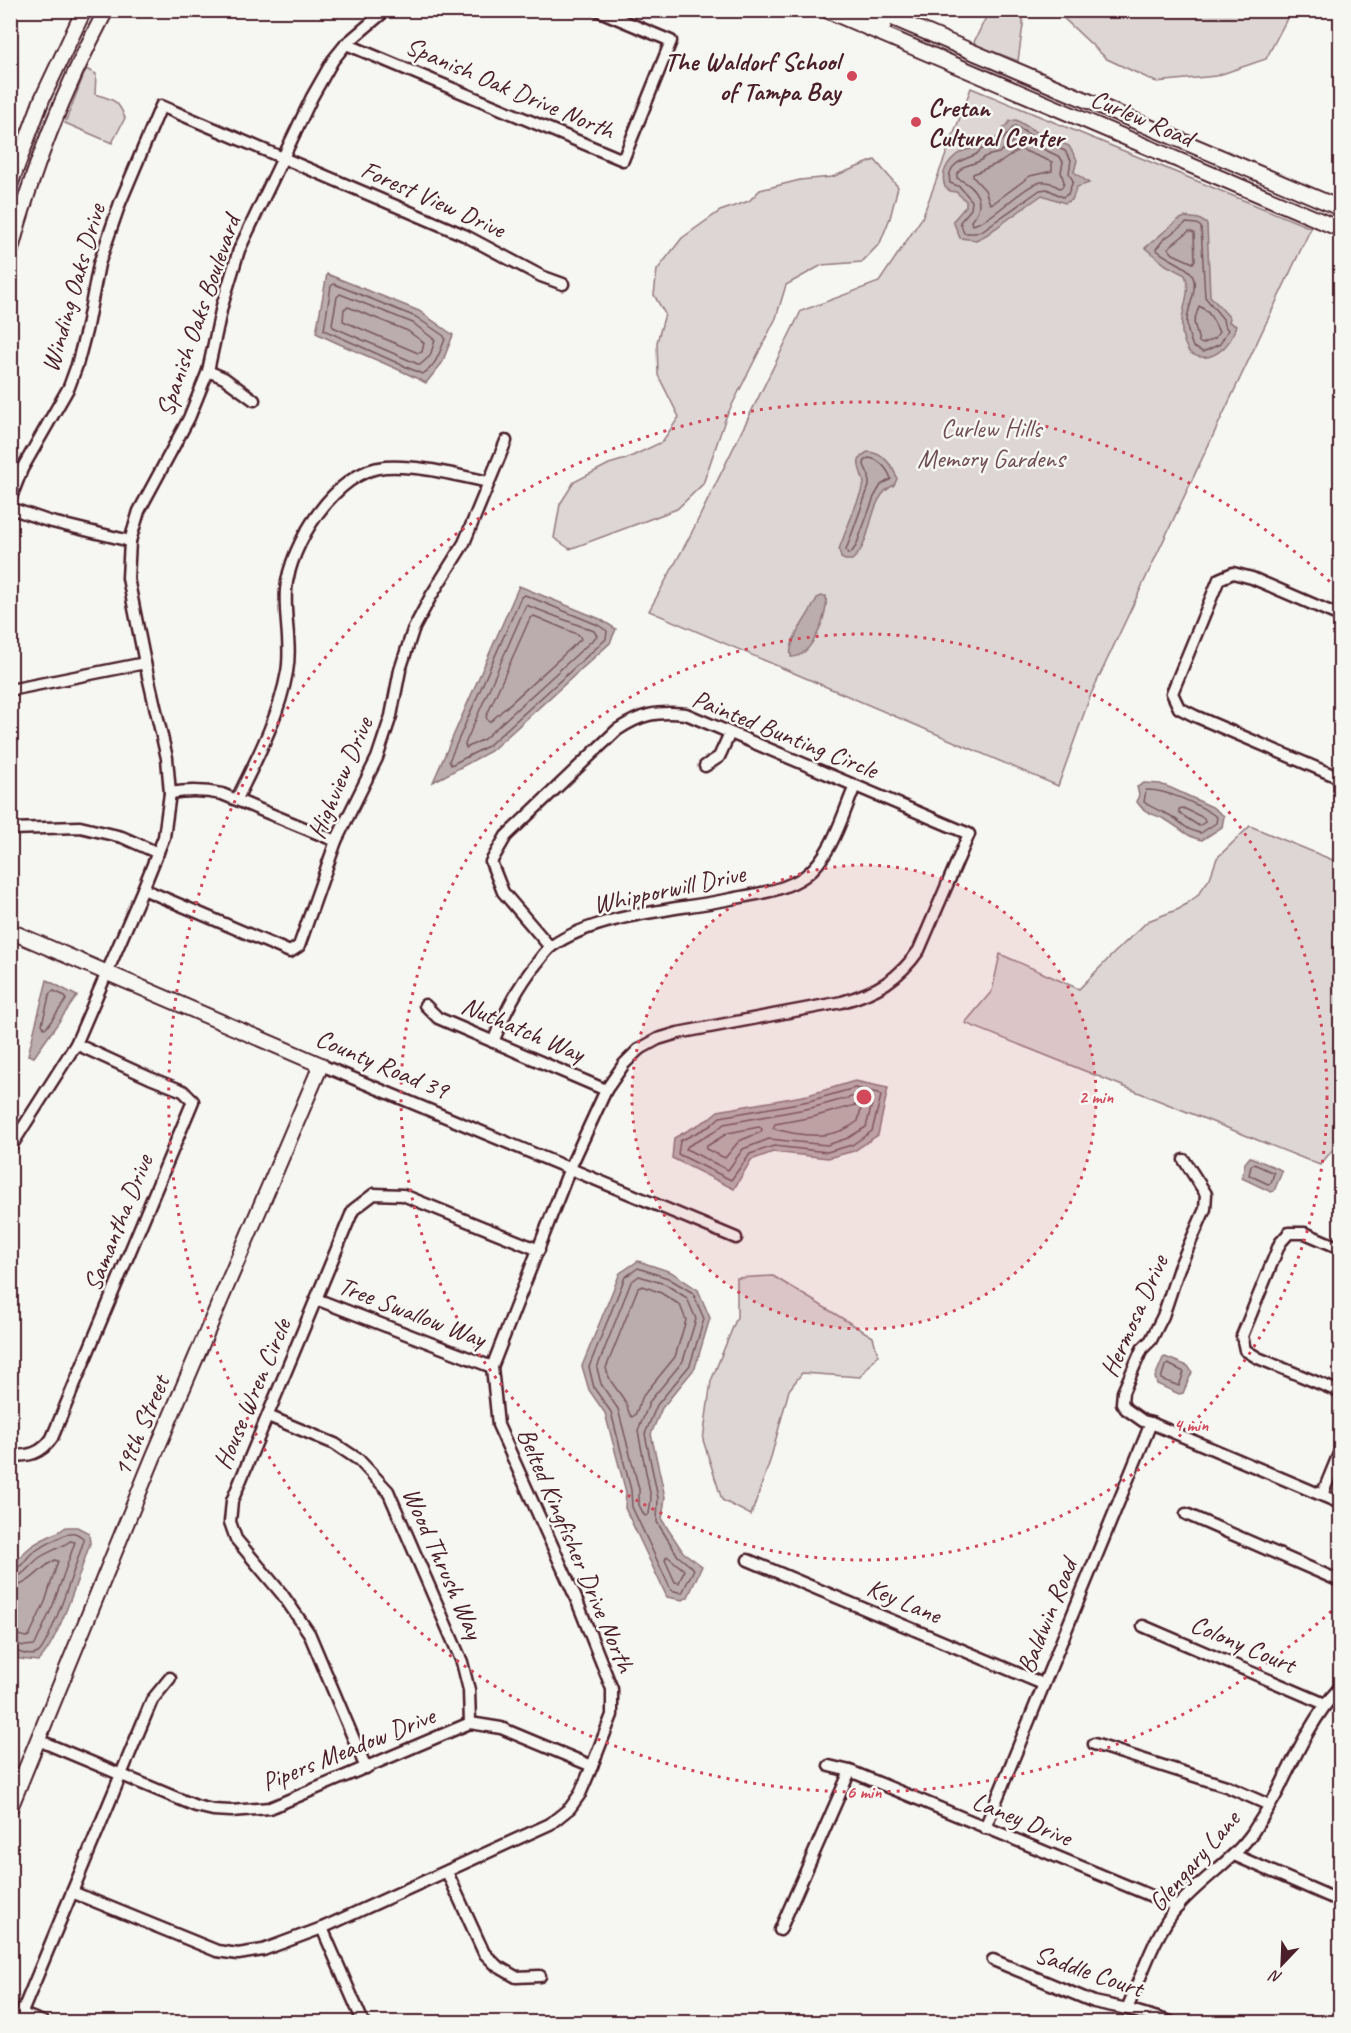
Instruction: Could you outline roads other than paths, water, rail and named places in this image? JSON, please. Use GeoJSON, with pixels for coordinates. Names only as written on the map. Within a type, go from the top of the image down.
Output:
{"type":"FeatureCollection","features":[{"type":"Feature","properties":{"kind":"main road"},"geometry":{"type":"LineString","coordinates":[[10,185],[42,99],[84,10]]}},
{"type":"Feature","properties":{"kind":"main road"},"geometry":{"type":"LineString","coordinates":[[10,253],[41,153],[84,52],[106,10]]}},
{"type":"Feature","properties":{"kind":"main road","name":"Curlew Road"},"geometry":{"type":"LineString","coordinates":[[826,10],[1341,229]]}},
{"type":"Feature","properties":{"kind":"main road"},"geometry":{"type":"LineString","coordinates":[[849,10],[886,24],[908,17]]}},
{"type":"Feature","properties":{"kind":"main road","name":"Curlew Road"},"geometry":{"type":"LineString","coordinates":[[874,10],[908,17],[1341,208]]}},
{"type":"Feature","properties":{"kind":"main road","name":"County Road 39"},"geometry":{"type":"LineString","coordinates":[[10,931],[321,1065]]}},
{"type":"Feature","properties":{"kind":"main road","name":"19th Street"},"geometry":{"type":"LineString","coordinates":[[10,1808],[153,1458],[321,1065]]}},
{"type":"Feature","properties":{"kind":"street","name":"Spanish Oaks Boulevard"},"geometry":{"type":"LineString","coordinates":[[10,1148],[76,1044],[164,837],[170,793],[167,758],[128,578],[130,541],[139,511],[179,440],[208,371],[222,306],[236,259],[312,98],[333,60],[346,44],[386,10]]}},
{"type":"Feature","properties":{"kind":"street","name":"Spanish Oak Drive North"},"geometry":{"type":"LineString","coordinates":[[346,44],[622,160],[671,41],[597,10]]}},
{"type":"Feature","properties":{"kind":"street","name":"Winding Oaks Drive"},"geometry":{"type":"LineString","coordinates":[[10,500],[22,469],[69,387],[86,331],[99,264],[120,202],[161,106],[283,157]]}},
{"type":"Feature","properties":{"kind":"street","name":"Forest View Drive"},"geometry":{"type":"LineString","coordinates":[[283,157],[464,235],[541,276],[563,284]]}},
{"type":"Feature","properties":{"kind":"street"},"geometry":{"type":"LineString","coordinates":[[208,371],[224,378],[254,400]]}},
{"type":"Feature","properties":{"kind":"street","name":"Highview Drive"},"geometry":{"type":"LineString","coordinates":[[143,889],[290,952],[299,946],[336,841],[377,758],[391,716],[400,670],[413,630],[464,543],[506,441]]}},
{"type":"Feature","properties":{"kind":"street"},"geometry":{"type":"LineString","coordinates":[[237,799],[274,722],[285,684],[289,647],[286,591],[291,562],[304,535],[320,513],[343,486],[383,467],[416,468],[489,482]]}},
{"type":"Feature","properties":{"kind":"street"},"geometry":{"type":"LineString","coordinates":[[10,508],[48,522],[130,541]]}},
{"type":"Feature","properties":{"kind":"street"},"geometry":{"type":"LineString","coordinates":[[1341,616],[1252,578],[1233,573],[1219,579],[1172,693],[1179,708],[1341,778]]}},
{"type":"Feature","properties":{"kind":"street"},"geometry":{"type":"LineString","coordinates":[[10,690],[145,663]]}},
{"type":"Feature","properties":{"kind":"street","name":"Painted Bunting Circle"},"geometry":{"type":"LineString","coordinates":[[550,947],[503,892],[491,862],[506,836],[616,730],[634,719],[664,712],[686,714],[969,834]]}},
{"type":"Feature","properties":{"kind":"street"},"geometry":{"type":"LineString","coordinates":[[705,766],[719,758],[730,732]]}},
{"type":"Feature","properties":{"kind":"street","name":"Whipporwill Drive"},"geometry":{"type":"LineString","coordinates":[[493,1042],[515,993],[550,947],[573,934],[606,922],[776,890],[792,883],[805,876],[824,856],[855,786]]}},
{"type":"Feature","properties":{"kind":"street"},"geometry":{"type":"LineString","coordinates":[[170,793],[204,790],[237,799],[336,841]]}},
{"type":"Feature","properties":{"kind":"street"},"geometry":{"type":"LineString","coordinates":[[10,829],[80,827],[123,837],[158,853]]}},
{"type":"Feature","properties":{"kind":"street","name":"Belted Kingfisher Drive North"},"geometry":{"type":"LineString","coordinates":[[72,1892],[217,1951],[238,1954],[262,1950],[322,1928],[447,1872],[554,1822],[570,1808],[580,1794],[612,1715],[612,1689],[574,1596],[498,1425],[492,1367],[570,1168],[606,1090],[624,1064],[638,1050],[658,1039],[865,996],[888,983],[912,961],[920,950],[969,834]]}},
{"type":"Feature","properties":{"kind":"street","name":"Nuthatch Way"},"geometry":{"type":"LineString","coordinates":[[425,1005],[438,1018],[606,1090]]}},
{"type":"Feature","properties":{"kind":"street","name":"Samantha Drive"},"geometry":{"type":"LineString","coordinates":[[10,1456],[28,1456],[45,1448],[52,1438],[193,1101],[183,1091],[76,1044]]}},
{"type":"Feature","properties":{"kind":"street","name":"County Road 39"},"geometry":{"type":"LineString","coordinates":[[321,1065],[736,1238]]}},
{"type":"Feature","properties":{"kind":"street","name":"Hermosa Drive"},"geometry":{"type":"LineString","coordinates":[[1184,1160],[1206,1194],[1205,1209],[1179,1268],[1157,1328],[1151,1340],[1142,1349],[1123,1392],[1122,1403],[1126,1409],[1143,1421],[1341,1503]]}},
{"type":"Feature","properties":{"kind":"street","name":"House Wren Circle"},"geometry":{"type":"LineString","coordinates":[[366,1768],[309,1633],[282,1594],[236,1539],[230,1522],[232,1501],[353,1210],[374,1194],[403,1195],[539,1250]]}},
{"type":"Feature","properties":{"kind":"street"},"geometry":{"type":"LineString","coordinates":[[1341,1248],[1305,1233],[1289,1233],[1280,1243],[1242,1336],[1245,1350],[1258,1358],[1341,1392]]}},
{"type":"Feature","properties":{"kind":"street","name":"Tree Swallow Way"},"geometry":{"type":"LineString","coordinates":[[316,1299],[492,1367]]}},
{"type":"Feature","properties":{"kind":"street","name":"Wood Thrush Way"},"geometry":{"type":"LineString","coordinates":[[268,1416],[335,1444],[359,1460],[388,1491],[462,1662],[469,1690],[470,1723]]}},
{"type":"Feature","properties":{"kind":"street","name":"Baldwin Road"},"geometry":{"type":"LineString","coordinates":[[985,1828],[1151,1423]]}},
{"type":"Feature","properties":{"kind":"street"},"geometry":{"type":"LineString","coordinates":[[1322,1495],[1341,1450]]}},
{"type":"Feature","properties":{"kind":"street"},"geometry":{"type":"LineString","coordinates":[[1186,1514],[1341,1581]]}},
{"type":"Feature","properties":{"kind":"street","name":"Key Lane"},"geometry":{"type":"LineString","coordinates":[[748,1560],[1043,1684]]}},
{"type":"Feature","properties":{"kind":"street","name":"Colony Court"},"geometry":{"type":"LineString","coordinates":[[1143,1626],[1325,1704]]}},
{"type":"Feature","properties":{"kind":"street"},"geometry":{"type":"LineString","coordinates":[[43,2022],[20,2018],[152,1700],[170,1678]]}},
{"type":"Feature","properties":{"kind":"street","name":"Glengary Lane"},"geometry":{"type":"LineString","coordinates":[[1127,2009],[1159,1936],[1178,1907],[1233,1855],[1252,1833],[1325,1704],[1341,1687]]}},
{"type":"Feature","properties":{"kind":"street"},"geometry":{"type":"LineString","coordinates":[[470,1723],[501,1728],[592,1766]]}},
{"type":"Feature","properties":{"kind":"street","name":"Pipers Meadow Drive"},"geometry":{"type":"LineString","coordinates":[[38,1740],[196,1806],[231,1812],[270,1808],[470,1723]]}},
{"type":"Feature","properties":{"kind":"street"},"geometry":{"type":"LineString","coordinates":[[1094,1744],[1226,1785],[1269,1805]]}},
{"type":"Feature","properties":{"kind":"street","name":"Laney Drive"},"geometry":{"type":"LineString","coordinates":[[829,1766],[850,1771],[1178,1907]]}},
{"type":"Feature","properties":{"kind":"street"},"geometry":{"type":"LineString","coordinates":[[780,1930],[850,1771]]}},
{"type":"Feature","properties":{"kind":"street"},"geometry":{"type":"LineString","coordinates":[[1233,1855],[1341,1901]]}},
{"type":"Feature","properties":{"kind":"street"},"geometry":{"type":"LineString","coordinates":[[447,1872],[484,1953],[497,1966],[516,1977],[540,1976]]}},
{"type":"Feature","properties":{"kind":"street"},"geometry":{"type":"LineString","coordinates":[[322,1928],[363,2022]]}},
{"type":"Feature","properties":{"kind":"street","name":"Saddle Court"},"geometry":{"type":"LineString","coordinates":[[993,1960],[1094,2002],[1171,2022]]}},
{"type":"Feature","properties":{"kind":"water"},"geometry":{"type":"Polygon","coordinates":[[[1016,120],[1038,133],[1069,146],[1077,160],[1074,172],[1089,183],[1077,187],[1072,200],[1065,203],[1042,195],[986,235],[976,240],[960,238],[953,221],[966,206],[966,201],[956,192],[945,187],[944,173],[947,166],[961,152],[974,149],[978,144],[992,141],[1003,133],[1003,129],[1010,121],[1016,120]]]}},
{"type":"Feature","properties":{"kind":"water"},"geometry":{"type":"Polygon","coordinates":[[[1185,217],[1199,219],[1207,224],[1210,296],[1230,318],[1229,322],[1236,326],[1230,341],[1212,356],[1197,356],[1189,352],[1184,340],[1182,320],[1187,292],[1185,275],[1166,265],[1145,248],[1178,220],[1185,217]]]}},
{"type":"Feature","properties":{"kind":"water"},"geometry":{"type":"Polygon","coordinates":[[[327,274],[419,311],[453,335],[442,363],[426,383],[316,333],[327,274]]]}},
{"type":"Feature","properties":{"kind":"water"},"geometry":{"type":"Polygon","coordinates":[[[868,452],[887,461],[897,479],[879,500],[859,552],[852,560],[845,560],[841,558],[839,549],[864,484],[859,466],[860,458],[868,452]]]}},
{"type":"Feature","properties":{"kind":"water"},"geometry":{"type":"Polygon","coordinates":[[[519,586],[600,619],[616,629],[610,643],[491,751],[433,782],[519,586]]]}},
{"type":"Feature","properties":{"kind":"water"},"geometry":{"type":"Polygon","coordinates":[[[826,596],[826,604],[818,633],[806,650],[791,657],[792,643],[796,635],[817,598],[826,596]]]}},
{"type":"Feature","properties":{"kind":"water"},"geometry":{"type":"Polygon","coordinates":[[[1144,783],[1160,784],[1212,807],[1224,816],[1222,827],[1202,840],[1196,839],[1146,811],[1137,802],[1139,794],[1137,787],[1144,783]]]}},
{"type":"Feature","properties":{"kind":"water"},"geometry":{"type":"Polygon","coordinates":[[[47,980],[77,996],[34,1057],[28,1055],[47,980]]]}},
{"type":"Feature","properties":{"kind":"water"},"geometry":{"type":"Polygon","coordinates":[[[855,1081],[888,1088],[878,1135],[854,1151],[828,1158],[773,1152],[751,1160],[734,1189],[672,1158],[674,1138],[707,1120],[718,1111],[808,1095],[855,1081]]]}},
{"type":"Feature","properties":{"kind":"water"},"geometry":{"type":"Polygon","coordinates":[[[1250,1157],[1282,1172],[1274,1191],[1271,1192],[1242,1178],[1245,1163],[1250,1157]]]}},
{"type":"Feature","properties":{"kind":"water"},"geometry":{"type":"Polygon","coordinates":[[[638,1261],[671,1272],[698,1290],[710,1318],[695,1368],[662,1408],[651,1434],[665,1497],[662,1520],[683,1552],[702,1566],[688,1597],[683,1600],[667,1597],[625,1508],[626,1492],[605,1413],[589,1390],[582,1366],[620,1273],[638,1261]]]}},
{"type":"Feature","properties":{"kind":"water"},"geometry":{"type":"Polygon","coordinates":[[[1165,1357],[1188,1366],[1192,1372],[1183,1393],[1179,1394],[1157,1384],[1155,1377],[1165,1357]]]}},
{"type":"Feature","properties":{"kind":"water"},"geometry":{"type":"Polygon","coordinates":[[[66,1527],[77,1527],[89,1533],[90,1544],[61,1624],[46,1652],[38,1661],[20,1659],[11,1655],[11,1566],[32,1546],[66,1527]]]}},
{"type":"Feature","properties":{"kind":"place","name":"The Waldorf School of Tampa Bay"},"geometry":{"type":"Point","coordinates":[852,76]}},
{"type":"Feature","properties":{"kind":"place","name":"Cretan Cultural Center"},"geometry":{"type":"Point","coordinates":[916,122]}},
{"type":"Feature","properties":{"kind":"park label","name":"Curlew Hills Memory Gardens"},"geometry":{"type":"Point","coordinates":[991,442]}}]}
